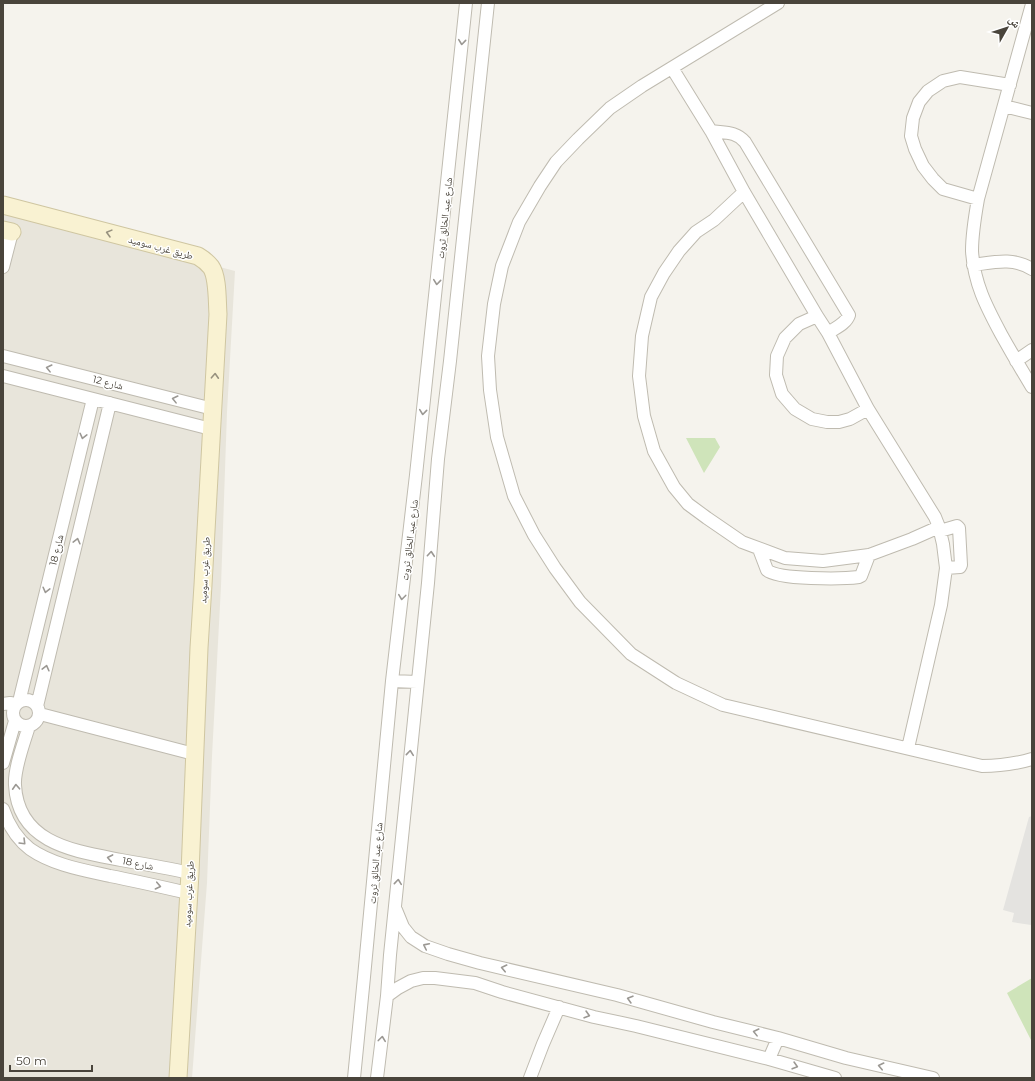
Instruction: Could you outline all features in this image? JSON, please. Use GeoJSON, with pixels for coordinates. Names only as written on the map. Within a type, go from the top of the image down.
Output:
{"type":"FeatureCollection","features":[{"type":"Feature","properties":{"kind":"street","name":"شارع عبد الخالق ثروت"},"geometry":{"type":"LineString","coordinates":[[354,1078],[392,681],[416,475],[466,3]]}},
{"type":"Feature","properties":{"kind":"street","name":"شارع عبد الخالق ثروت"},"geometry":{"type":"LineString","coordinates":[[377,1078],[387,996],[431,551],[438,459],[450,361],[488,3]]}},
{"type":"Feature","properties":{"kind":"street"},"geometry":{"type":"LineString","coordinates":[[778,3],[642,86],[610,108],[556,162],[519,222],[502,266],[494,304],[488,356],[490,390],[497,437],[514,496],[538,542],[580,602],[631,654],[676,683],[723,705],[982,766],[1009,764],[1032,759]]}},
{"type":"Feature","properties":{"kind":"street"},"geometry":{"type":"LineString","coordinates":[[1032,4],[978,199],[973,231],[972,250],[977,283],[984,302],[1032,387]]}},
{"type":"Feature","properties":{"kind":"street"},"geometry":{"type":"LineString","coordinates":[[672,68],[711,131],[744,192],[828,333],[868,408],[935,517],[940,529],[946,568],[941,605],[908,748]]}},
{"type":"Feature","properties":{"kind":"street"},"geometry":{"type":"LineString","coordinates":[[978,199],[943,189],[933,179],[923,166],[914,149],[911,136],[912,118],[919,102],[928,91],[943,82],[960,77],[1010,85]]}},
{"type":"Feature","properties":{"kind":"street"},"geometry":{"type":"LineString","coordinates":[[1004,106],[1032,113]]}},
{"type":"Feature","properties":{"kind":"street"},"geometry":{"type":"LineString","coordinates":[[711,131],[736,134],[745,142],[849,315],[845,322],[828,333]]}},
{"type":"Feature","properties":{"kind":"street"},"geometry":{"type":"LineString","coordinates":[[744,192],[714,220],[696,232],[664,273],[652,297],[642,336],[639,376],[644,416],[654,451],[674,487],[688,504],[742,542],[758,549],[786,558],[823,561],[870,555],[940,529],[956,526],[959,528],[962,565],[960,567],[946,568]]}},
{"type":"Feature","properties":{"kind":"street","name":"طريق غرب سوميد"},"geometry":{"type":"LineString","coordinates":[[10,207],[198,256],[212,268],[216,280],[218,314],[204,585],[199,648],[190,873],[178,1078]]}},
{"type":"Feature","properties":{"kind":"street"},"geometry":{"type":"LineString","coordinates":[[3,268],[7,231]]}},
{"type":"Feature","properties":{"kind":"street"},"geometry":{"type":"LineString","coordinates":[[974,265],[1004,261],[1019,262],[1032,269]]}},
{"type":"Feature","properties":{"kind":"street"},"geometry":{"type":"LineString","coordinates":[[817,316],[799,324],[785,338],[782,344],[777,356],[776,375],[782,394],[795,409],[812,418],[827,422],[839,422],[850,419],[868,408]]}},
{"type":"Feature","properties":{"kind":"street"},"geometry":{"type":"LineString","coordinates":[[1016,361],[1032,350]]}},
{"type":"Feature","properties":{"kind":"street","name":"شارع 12"},"geometry":{"type":"LineString","coordinates":[[3,356],[213,409]]}},
{"type":"Feature","properties":{"kind":"street","name":"شارع 12"},"geometry":{"type":"LineString","coordinates":[[3,376],[212,429]]}},
{"type":"Feature","properties":{"kind":"street","name":"شارع 18"},"geometry":{"type":"LineString","coordinates":[[17,703],[93,399]]}},
{"type":"Feature","properties":{"kind":"street","name":"شارع 18"},"geometry":{"type":"LineString","coordinates":[[38,710],[110,403]]}},
{"type":"Feature","properties":{"kind":"street"},"geometry":{"type":"LineString","coordinates":[[758,549],[767,570],[783,576],[841,579],[859,577],[861,576],[870,555]]}},
{"type":"Feature","properties":{"kind":"street"},"geometry":{"type":"LineString","coordinates":[[392,681],[417,682]]}},
{"type":"Feature","properties":{"kind":"street"},"geometry":{"type":"LineString","coordinates":[[3,704],[17,703],[27,700],[33,702],[38,710],[37,721],[29,726],[21,726],[11,718]]}},
{"type":"Feature","properties":{"kind":"street"},"geometry":{"type":"LineString","coordinates":[[3,764],[11,718],[17,703]]}},
{"type":"Feature","properties":{"kind":"street"},"geometry":{"type":"LineString","coordinates":[[38,710],[194,754]]}},
{"type":"Feature","properties":{"kind":"street","name":"شارع 18"},"geometry":{"type":"LineString","coordinates":[[29,726],[18,764],[15,784],[16,798],[20,810],[29,824],[44,838],[83,853],[190,873]]}},
{"type":"Feature","properties":{"kind":"street","name":"شارع 18"},"geometry":{"type":"LineString","coordinates":[[3,809],[15,834],[30,848],[50,860],[79,869],[188,893]]}},
{"type":"Feature","properties":{"kind":"street"},"geometry":{"type":"LineString","coordinates":[[395,909],[403,927],[411,937],[425,946],[448,954],[480,963],[617,995],[713,1022],[778,1038],[900,1074],[933,1078]]}},
{"type":"Feature","properties":{"kind":"street"},"geometry":{"type":"LineString","coordinates":[[476,983],[480,963]]}},
{"type":"Feature","properties":{"kind":"street"},"geometry":{"type":"LineString","coordinates":[[387,996],[411,981],[423,978],[476,983],[502,992],[594,1017],[769,1059],[835,1078]]}},
{"type":"Feature","properties":{"kind":"street"},"geometry":{"type":"LineString","coordinates":[[530,1078],[545,1038],[559,1007]]}},
{"type":"Feature","properties":{"kind":"street"},"geometry":{"type":"LineString","coordinates":[[769,1059],[778,1038]]}},
{"type":"Feature","properties":{"kind":"shaded area"},"geometry":{"type":"Polygon","coordinates":[[[3,210],[235,271],[227,412],[221,586],[207,883],[192,1078],[3,1078],[3,210]]]}},
{"type":"Feature","properties":{"kind":"shaded area"},"geometry":{"type":"Polygon","coordinates":[[[1032,816],[1032,926],[1012,922],[1014,913],[1003,910],[1029,817],[1032,816]]]}},
{"type":"Feature","properties":{"kind":"green space"},"geometry":{"type":"Polygon","coordinates":[[[686,438],[715,438],[720,447],[704,473],[686,438]]]}},
{"type":"Feature","properties":{"kind":"green space"},"geometry":{"type":"Polygon","coordinates":[[[1032,978],[1032,1042],[1007,993],[1032,978]]]}}]}
